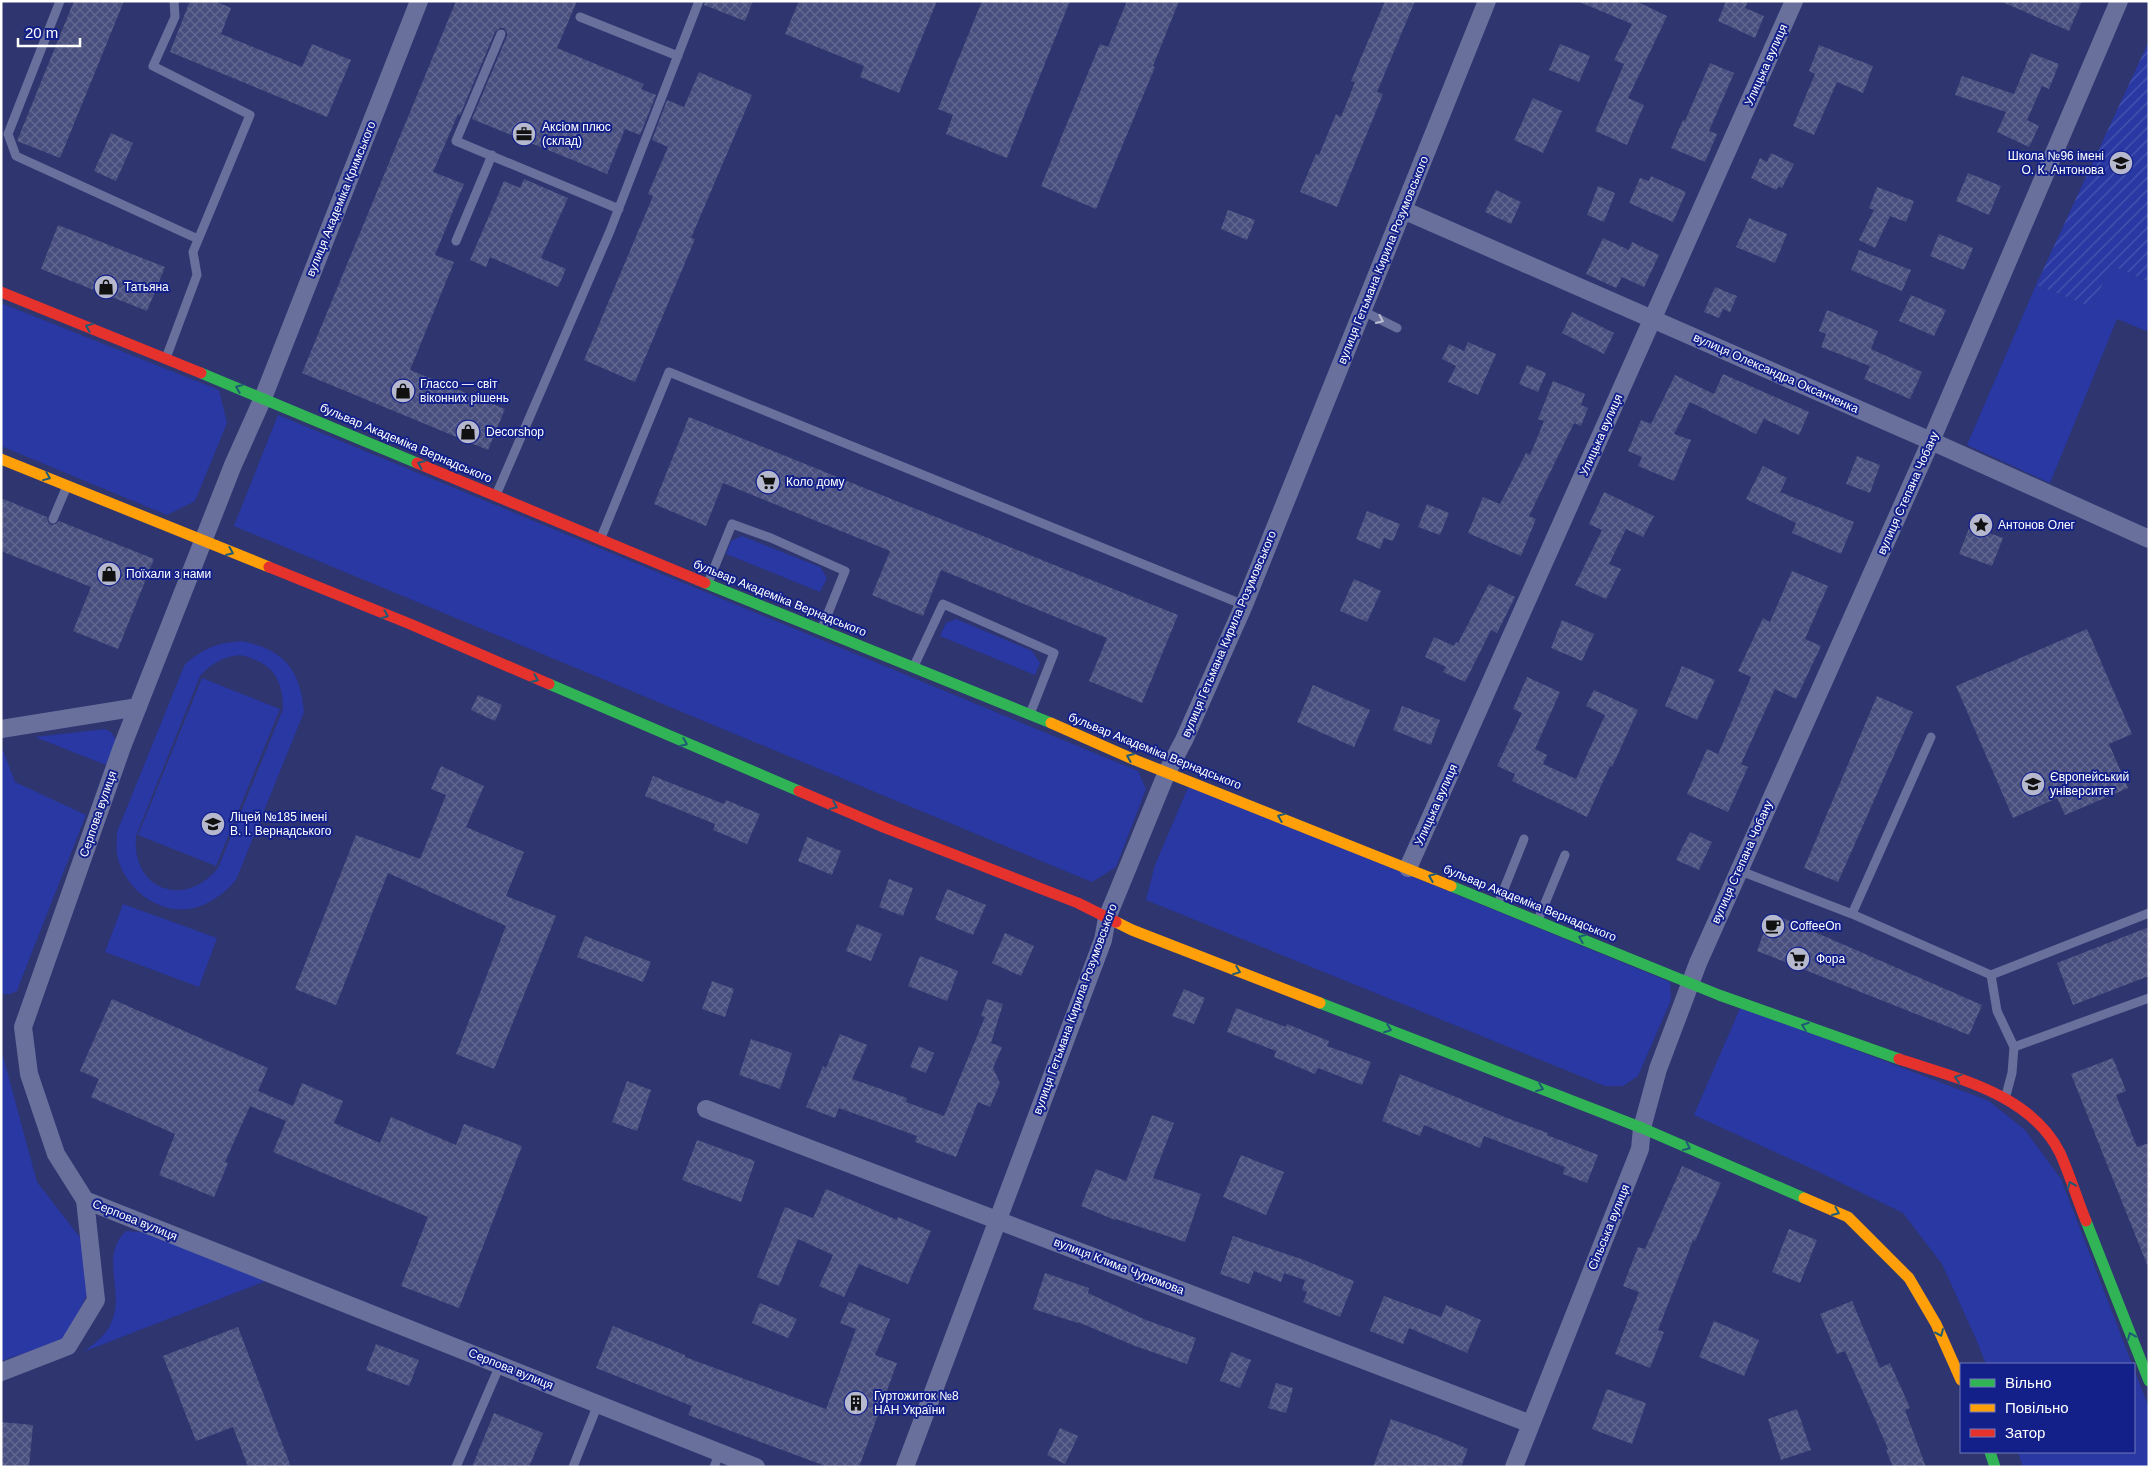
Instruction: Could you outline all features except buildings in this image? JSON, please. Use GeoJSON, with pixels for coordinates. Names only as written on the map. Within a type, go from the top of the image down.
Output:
{"type":"FeatureCollection","features":[{"type":"Feature","properties":{"kind":"main road","name":"бульвар Академіка Вернадського"},"geometry":{"type":"LineString","coordinates":[[1,292],[263,398],[600,540],[1719,995],[1835,1037],[1972,1083],[2005,1099],[2036,1121],[2058,1152],[2149,1381]]}},
{"type":"Feature","properties":{"kind":"main road"},"geometry":{"type":"LineString","coordinates":[[1,459],[410,624],[883,827],[1078,903],[1132,930],[1642,1128],[1848,1217],[1909,1278],[1936,1324],[1960,1378]]}},
{"type":"Feature","properties":{"kind":"main road"},"geometry":{"type":"LineString","coordinates":[[1990,1453],[1996,1467]]}},
{"type":"Feature","properties":{"kind":"street","name":"вулиця Академіка Кримського"},"geometry":{"type":"LineString","coordinates":[[204,541],[233,465],[263,398],[419,1]]}},
{"type":"Feature","properties":{"kind":"street","name":"вулиця Гетьмана Кирила Розумовського"},"geometry":{"type":"LineString","coordinates":[[905,1467],[996,1220],[1103,940],[1108,918],[1167,772],[1184,740],[1244,605],[1487,1]]}},
{"type":"Feature","properties":{"kind":"street","name":"Улицька вулиця"},"geometry":{"type":"LineString","coordinates":[[1408,868],[1794,1]]}},
{"type":"Feature","properties":{"kind":"street","name":"вулиця Степана Чобану"},"geometry":{"type":"LineString","coordinates":[[1691,983],[1738,870],[1931,441],[2119,1]]}},
{"type":"Feature","properties":{"kind":"street","name":"вулиця Олександра Оксанченка"},"geometry":{"type":"LineString","coordinates":[[1403,210],[2149,538]]}},
{"type":"Feature","properties":{"kind":"street","name":"Серпова вулиця"},"geometry":{"type":"LineString","coordinates":[[204,541],[138,707],[23,1027],[29,1074],[56,1154],[85,1200],[598,1404],[717,1460],[756,1467]]}},
{"type":"Feature","properties":{"kind":"street"},"geometry":{"type":"LineString","coordinates":[[1,730],[138,707]]}},
{"type":"Feature","properties":{"kind":"street","name":"Сільська вулиця"},"geometry":{"type":"LineString","coordinates":[[1514,1467],[1640,1148],[1642,1128],[1658,1069],[1691,983]]}},
{"type":"Feature","properties":{"kind":"street","name":"вулиця Клима Чурюмова"},"geometry":{"type":"LineString","coordinates":[[706,1109],[1531,1424]]}},
{"type":"Feature","properties":{"kind":"street"},"geometry":{"type":"LineString","coordinates":[[1,1372],[68,1346],[96,1300],[85,1200]]}},
{"type":"Feature","properties":{"kind":"lane"},"geometry":{"type":"LineString","coordinates":[[60,1],[8,134],[16,156],[198,239]]}},
{"type":"Feature","properties":{"kind":"lane"},"geometry":{"type":"LineString","coordinates":[[166,358],[197,275],[193,252],[250,115],[153,66],[175,17],[174,1]]}},
{"type":"Feature","properties":{"kind":"lane"},"geometry":{"type":"LineString","coordinates":[[496,495],[619,209],[699,1]]}},
{"type":"Feature","properties":{"kind":"lane"},"geometry":{"type":"LineString","coordinates":[[580,17],[678,56]]}},
{"type":"Feature","properties":{"kind":"lane"},"geometry":{"type":"LineString","coordinates":[[501,34],[456,141],[619,209]]}},
{"type":"Feature","properties":{"kind":"lane"},"geometry":{"type":"LineString","coordinates":[[456,241],[492,155]]}},
{"type":"Feature","properties":{"kind":"lane"},"geometry":{"type":"LineString","coordinates":[[1363,311],[1397,328]]}},
{"type":"Feature","properties":{"kind":"lane"},"geometry":{"type":"LineString","coordinates":[[600,540],[669,372],[1244,605]]}},
{"type":"Feature","properties":{"kind":"lane"},"geometry":{"type":"LineString","coordinates":[[53,519],[67,486]]}},
{"type":"Feature","properties":{"kind":"lane"},"geometry":{"type":"LineString","coordinates":[[708,583],[732,524],[771,538],[844,571],[821,630]]}},
{"type":"Feature","properties":{"kind":"lane"},"geometry":{"type":"LineString","coordinates":[[914,667],[943,604],[1054,654],[1029,714]]}},
{"type":"Feature","properties":{"kind":"lane"},"geometry":{"type":"LineString","coordinates":[[1852,914],[1931,737]]}},
{"type":"Feature","properties":{"kind":"lane"},"geometry":{"type":"LineString","coordinates":[[1498,904],[1524,839]]}},
{"type":"Feature","properties":{"kind":"lane"},"geometry":{"type":"LineString","coordinates":[[1538,920],[1565,855]]}},
{"type":"Feature","properties":{"kind":"lane"},"geometry":{"type":"LineString","coordinates":[[1738,870],[1852,914],[1991,975],[2149,913]]}},
{"type":"Feature","properties":{"kind":"lane"},"geometry":{"type":"LineString","coordinates":[[1991,975],[1997,1011],[2014,1047],[2012,1073],[2005,1099]]}},
{"type":"Feature","properties":{"kind":"lane"},"geometry":{"type":"LineString","coordinates":[[2014,1047],[2149,998]]}},
{"type":"Feature","properties":{"kind":"lane"},"geometry":{"type":"LineString","coordinates":[[456,1467],[500,1365]]}},
{"type":"Feature","properties":{"kind":"lane"},"geometry":{"type":"LineString","coordinates":[[573,1467],[598,1404]]}},
{"type":"Feature","properties":{"kind":"shaded area"},"geometry":{"type":"Polygon","coordinates":[[[2149,41],[2149,282],[2111,265],[2092,307],[2036,285],[2149,41]]]}},
{"type":"Feature","properties":{"kind":"shaded area"},"geometry":{"type":"Polygon","coordinates":[[[2111,265],[2149,282],[2149,332],[2117,319],[2050,483],[1967,445],[2036,285],[2092,307],[2111,265]]]}},
{"type":"Feature","properties":{"kind":"shaded area"},"geometry":{"type":"Polygon","coordinates":[[[1,303],[219,390],[227,423],[195,501],[167,515],[1,446],[1,303]]]}},
{"type":"Feature","properties":{"kind":"shaded area"},"geometry":{"type":"Polygon","coordinates":[[[278,415],[1138,771],[1146,789],[1116,867],[1092,882],[234,526],[278,415]]]}},
{"type":"Feature","properties":{"kind":"shaded area"},"geometry":{"type":"Polygon","coordinates":[[[742,536],[820,567],[827,578],[820,592],[726,554],[731,541],[742,536]]]}},
{"type":"Feature","properties":{"kind":"shaded area"},"geometry":{"type":"Polygon","coordinates":[[[956,619],[1032,651],[1040,663],[1035,675],[940,636],[946,623],[956,619]]]}},
{"type":"Feature","properties":{"kind":"shaded area"},"geometry":{"type":"Polygon","coordinates":[[[242,641],[257,645],[279,656],[294,673],[299,684],[304,712],[236,880],[229,888],[203,905],[189,909],[175,909],[162,906],[149,900],[138,891],[121,868],[117,855],[117,832],[185,664],[211,647],[242,641]],[[240,655],[228,657],[213,664],[200,676],[136,836],[137,854],[142,869],[151,880],[162,888],[176,890],[190,888],[205,881],[218,868],[283,709],[281,688],[278,680],[267,667],[251,658],[240,655]]]}},
{"type":"Feature","properties":{"kind":"shaded area"},"geometry":{"type":"Polygon","coordinates":[[[202,678],[280,709],[216,866],[138,835],[202,678]]]}},
{"type":"Feature","properties":{"kind":"shaded area"},"geometry":{"type":"Polygon","coordinates":[[[105,729],[111,732],[116,740],[106,765],[35,737],[105,729]]]}},
{"type":"Feature","properties":{"kind":"shaded area"},"geometry":{"type":"Polygon","coordinates":[[[1,745],[15,782],[86,815],[17,991],[10,994],[1,994],[1,951],[3,950],[1,944],[1,745]]]}},
{"type":"Feature","properties":{"kind":"shaded area"},"geometry":{"type":"Polygon","coordinates":[[[1189,785],[1670,982],[1671,1000],[1638,1076],[1623,1086],[1605,1086],[1146,900],[1155,865],[1189,785]]]}},
{"type":"Feature","properties":{"kind":"shaded area"},"geometry":{"type":"Polygon","coordinates":[[[123,904],[217,938],[199,987],[105,952],[123,904]]]}},
{"type":"Feature","properties":{"kind":"shaded area"},"geometry":{"type":"Polygon","coordinates":[[[1741,1006],[1989,1101],[2025,1130],[2061,1179],[2132,1363],[1986,1363],[1942,1264],[1903,1213],[1817,1171],[1694,1115],[1741,1006]]]}},
{"type":"Feature","properties":{"kind":"shaded area"},"geometry":{"type":"Polygon","coordinates":[[[1,1049],[37,1182],[82,1240],[90,1289],[64,1340],[1,1361],[1,1049]]]}},
{"type":"Feature","properties":{"kind":"shaded area"},"geometry":{"type":"Polygon","coordinates":[[[126,1231],[141,1232],[268,1280],[83,1352],[104,1335],[112,1321],[116,1297],[114,1252],[118,1241],[126,1231]]]}},
{"type":"Feature","properties":{"kind":"shaded area"},"geometry":{"type":"Polygon","coordinates":[[[2135,1372],[2149,1408],[2149,1467],[2023,1467],[2018,1453],[2135,1453],[2135,1372]]]}},
{"type":"Feature","properties":{"kind":"traffic: fast"},"geometry":{"type":"LineString","coordinates":[[201,373],[417,463]]}},
{"type":"Feature","properties":{"kind":"traffic: fast"},"geometry":{"type":"LineString","coordinates":[[705,583],[1051,723]]}},
{"type":"Feature","properties":{"kind":"traffic: fast"},"geometry":{"type":"LineString","coordinates":[[549,684],[799,791]]}},
{"type":"Feature","properties":{"kind":"traffic: fast"},"geometry":{"type":"LineString","coordinates":[[1451,886],[1719,995],[1899,1059]]}},
{"type":"Feature","properties":{"kind":"traffic: fast"},"geometry":{"type":"LineString","coordinates":[[1320,1003],[1642,1128],[1804,1198]]}},
{"type":"Feature","properties":{"kind":"traffic: fast"},"geometry":{"type":"LineString","coordinates":[[2086,1221],[2149,1381]]}},
{"type":"Feature","properties":{"kind":"traffic: fast"},"geometry":{"type":"LineString","coordinates":[[1990,1453],[1995,1467]]}},
{"type":"Feature","properties":{"kind":"traffic: slow"},"geometry":{"type":"LineString","coordinates":[[1,459],[269,567]]}},
{"type":"Feature","properties":{"kind":"traffic: slow"},"geometry":{"type":"LineString","coordinates":[[1051,723],[1135,760],[1451,886]]}},
{"type":"Feature","properties":{"kind":"traffic: slow"},"geometry":{"type":"LineString","coordinates":[[1116,922],[1132,930],[1320,1003]]}},
{"type":"Feature","properties":{"kind":"traffic: slow"},"geometry":{"type":"LineString","coordinates":[[1804,1198],[1848,1217],[1909,1278],[1936,1324],[1960,1378]]}},
{"type":"Feature","properties":{"kind":"traffic: jam"},"geometry":{"type":"LineString","coordinates":[[1,292],[201,373]]}},
{"type":"Feature","properties":{"kind":"traffic: jam"},"geometry":{"type":"LineString","coordinates":[[417,463],[705,583]]}},
{"type":"Feature","properties":{"kind":"traffic: jam"},"geometry":{"type":"LineString","coordinates":[[269,567],[410,624],[549,684]]}},
{"type":"Feature","properties":{"kind":"traffic: jam"},"geometry":{"type":"LineString","coordinates":[[799,791],[883,827],[1078,903],[1116,922]]}},
{"type":"Feature","properties":{"kind":"traffic: jam"},"geometry":{"type":"LineString","coordinates":[[1899,1059],[1944,1073],[1990,1091],[2011,1102],[2031,1116],[2047,1133],[2060,1153],[2086,1221]]}},
{"type":"Feature","properties":{"kind":"place","name":"Аксіом плюс (склад)"},"geometry":{"type":"Point","coordinates":[524,134]}},
{"type":"Feature","properties":{"kind":"place","name":"Школа №96 імені О. К. Антонова"},"geometry":{"type":"Point","coordinates":[2121,163]}},
{"type":"Feature","properties":{"kind":"place","name":"Татьяна"},"geometry":{"type":"Point","coordinates":[106,287]}},
{"type":"Feature","properties":{"kind":"place","name":"Глассо — світ віконних рішень"},"geometry":{"type":"Point","coordinates":[403,391]}},
{"type":"Feature","properties":{"kind":"place","name":"Decorshop"},"geometry":{"type":"Point","coordinates":[468,432]}},
{"type":"Feature","properties":{"kind":"place","name":"Коло дому"},"geometry":{"type":"Point","coordinates":[768,482]}},
{"type":"Feature","properties":{"kind":"place","name":"Антонов Олег"},"geometry":{"type":"Point","coordinates":[1981,525]}},
{"type":"Feature","properties":{"kind":"place","name":"Поїхали з нами"},"geometry":{"type":"Point","coordinates":[109,574]}},
{"type":"Feature","properties":{"kind":"place","name":"Європейський університет"},"geometry":{"type":"Point","coordinates":[2033,784]}},
{"type":"Feature","properties":{"kind":"place","name":"Ліцей №185 імені В. І. Вернадського"},"geometry":{"type":"Point","coordinates":[213,824]}},
{"type":"Feature","properties":{"kind":"place","name":"CoffeeOn"},"geometry":{"type":"Point","coordinates":[1773,926]}},
{"type":"Feature","properties":{"kind":"place","name":"Фора"},"geometry":{"type":"Point","coordinates":[1798,959]}},
{"type":"Feature","properties":{"kind":"place","name":"Гуртожиток №8 НАН України"},"geometry":{"type":"Point","coordinates":[856,1403]}}]}
